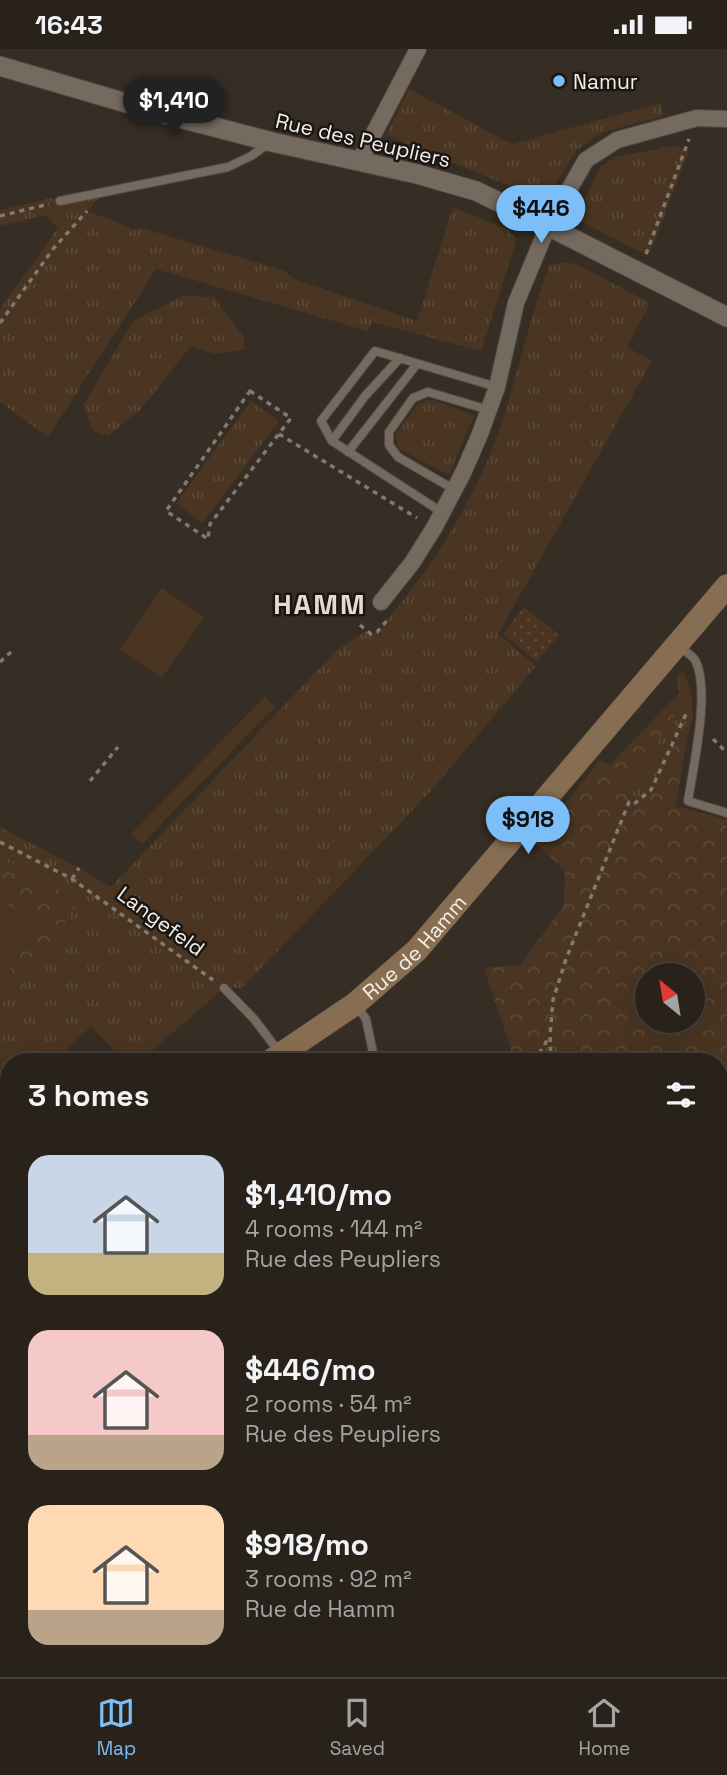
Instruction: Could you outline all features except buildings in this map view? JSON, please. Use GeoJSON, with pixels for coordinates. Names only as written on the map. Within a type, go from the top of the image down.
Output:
{"type":"FeatureCollection","features":[{"type":"Feature","properties":{"kind":"main road","name":"Rue de Hamm"},"geometry":{"type":"LineString","coordinates":[[282,1053],[355,1004],[417,950],[727,586]]}},
{"type":"Feature","properties":{"kind":"street"},"geometry":{"type":"LineString","coordinates":[[360,160],[418,49]]}},
{"type":"Feature","properties":{"kind":"street","name":"Rue des Peupliers"},"geometry":{"type":"LineString","coordinates":[[0,66],[88,94],[272,142],[417,174],[476,191],[727,317]]}},
{"type":"Feature","properties":{"kind":"street"},"geometry":{"type":"LineString","coordinates":[[381,602],[412,563],[455,490],[497,387],[516,303],[548,226],[586,160],[617,140],[697,118],[727,119]]}},
{"type":"Feature","properties":{"kind":"lane"},"geometry":{"type":"LineString","coordinates":[[60,201],[228,167],[272,142]]}},
{"type":"Feature","properties":{"kind":"lane"},"geometry":{"type":"LineString","coordinates":[[443,513],[332,441],[321,421],[375,351],[497,387]]}},
{"type":"Feature","properties":{"kind":"lane"},"geometry":{"type":"LineString","coordinates":[[332,441],[365,395],[400,358]]}},
{"type":"Feature","properties":{"kind":"lane"},"geometry":{"type":"LineString","coordinates":[[348,452],[416,364]]}},
{"type":"Feature","properties":{"kind":"lane"},"geometry":{"type":"LineString","coordinates":[[455,490],[398,457],[389,445],[389,432],[414,398],[428,392],[489,410]]}},
{"type":"Feature","properties":{"kind":"lane"},"geometry":{"type":"LineString","coordinates":[[678,646],[694,659],[700,679],[700,725],[688,801],[727,813]]}},
{"type":"Feature","properties":{"kind":"lane"},"geometry":{"type":"LineString","coordinates":[[224,988],[254,1019],[272,1053]]}},
{"type":"Feature","properties":{"kind":"lane"},"geometry":{"type":"LineString","coordinates":[[355,1004],[366,1019],[373,1053]]}},
{"type":"Feature","properties":{"kind":"path"},"geometry":{"type":"LineString","coordinates":[[640,272],[697,118]]}},
{"type":"Feature","properties":{"kind":"path"},"geometry":{"type":"LineString","coordinates":[[0,323],[53,249],[102,193]]}},
{"type":"Feature","properties":{"kind":"path"},"geometry":{"type":"LineString","coordinates":[[0,216],[60,201]]}},
{"type":"Feature","properties":{"kind":"path"},"geometry":{"type":"LineString","coordinates":[[250,391],[291,418],[279,434],[210,524],[208,539],[166,510],[250,391]]}},
{"type":"Feature","properties":{"kind":"path"},"geometry":{"type":"LineString","coordinates":[[279,434],[417,518]]}},
{"type":"Feature","properties":{"kind":"path"},"geometry":{"type":"LineString","coordinates":[[0,662],[11,652]]}},
{"type":"Feature","properties":{"kind":"path"},"geometry":{"type":"LineString","coordinates":[[551,1053],[554,1000],[566,958],[629,802],[634,804],[651,790],[686,713]]}},
{"type":"Feature","properties":{"kind":"path"},"geometry":{"type":"LineString","coordinates":[[90,781],[118,747]]}},
{"type":"Feature","properties":{"kind":"path","name":"Langefeld"},"geometry":{"type":"LineString","coordinates":[[0,842],[72,879],[224,988]]}},
{"type":"Feature","properties":{"kind":"path"},"geometry":{"type":"LineString","coordinates":[[72,879],[79,868]]}},
{"type":"Feature","properties":{"kind":"path"},"geometry":{"type":"LineString","coordinates":[[540,1053],[550,1036]]}},
{"type":"Feature","properties":{"kind":"green space"},"geometry":{"type":"Polygon","coordinates":[[[409,89],[512,144],[661,103],[663,116],[603,132],[577,150],[552,189],[536,197],[386,135],[409,89]]]}},
{"type":"Feature","properties":{"kind":"green space"},"geometry":{"type":"Polygon","coordinates":[[[675,146],[689,151],[649,256],[582,222],[579,211],[601,166],[615,157],[675,146]]]}},
{"type":"Feature","properties":{"kind":"green space"},"geometry":{"type":"Polygon","coordinates":[[[102,193],[88,211],[136,230],[141,228],[283,270],[294,279],[417,321],[453,207],[507,229],[517,239],[481,351],[372,322],[368,331],[156,269],[48,437],[0,402],[0,309],[58,228],[46,215],[0,226],[0,210],[52,198],[60,201],[102,193]]]}},
{"type":"Feature","properties":{"kind":"green space"},"geometry":{"type":"Polygon","coordinates":[[[563,262],[576,264],[650,303],[627,347],[652,361],[498,634],[536,666],[431,791],[242,988],[224,988],[149,1053],[116,1053],[91,1026],[64,1053],[0,1053],[0,827],[111,887],[337,650],[366,631],[371,634],[377,632],[429,565],[473,491],[496,439],[549,266],[563,262]]]}},
{"type":"Feature","properties":{"kind":"green space"},"geometry":{"type":"Polygon","coordinates":[[[182,296],[214,297],[244,337],[244,350],[214,354],[191,346],[140,410],[108,436],[93,431],[83,405],[133,321],[182,296]]]}},
{"type":"Feature","properties":{"kind":"green space"},"geometry":{"type":"Polygon","coordinates":[[[429,399],[474,415],[449,475],[399,449],[395,435],[416,406],[429,399]]]}},
{"type":"Feature","properties":{"kind":"green space"},"geometry":{"type":"Polygon","coordinates":[[[251,401],[279,421],[203,523],[176,503],[251,401]]]}},
{"type":"Feature","properties":{"kind":"green space"},"geometry":{"type":"Polygon","coordinates":[[[162,588],[204,617],[162,678],[120,649],[162,588]]]}},
{"type":"Feature","properties":{"kind":"green space"},"geometry":{"type":"Polygon","coordinates":[[[524,607],[559,635],[537,662],[503,634],[524,607]]]}},
{"type":"Feature","properties":{"kind":"green space"},"geometry":{"type":"Polygon","coordinates":[[[683,671],[691,690],[632,781],[629,801],[634,804],[651,790],[677,736],[687,738],[676,806],[727,820],[727,1053],[512,1053],[484,968],[520,965],[564,905],[565,871],[535,842],[600,760],[610,765],[679,693],[676,675],[683,671]]]}},
{"type":"Feature","properties":{"kind":"green space"},"geometry":{"type":"Polygon","coordinates":[[[691,690],[693,718],[687,738],[677,736],[651,790],[634,804],[629,802],[632,781],[691,690]]]}},
{"type":"Feature","properties":{"kind":"green space"},"geometry":{"type":"Polygon","coordinates":[[[265,696],[275,707],[142,844],[131,834],[265,696]]]}},
{"type":"Feature","properties":{"kind":"green space"},"geometry":{"type":"Polygon","coordinates":[[[0,858],[68,894],[75,907],[19,994],[1,984],[35,921],[0,901],[0,858]]]}},
{"type":"Feature","properties":{"kind":"green space"},"geometry":{"type":"Polygon","coordinates":[[[0,901],[36,921],[0,986],[0,901]]]}},
{"type":"Feature","properties":{"kind":"place","name":"Namur"},"geometry":{"type":"Point","coordinates":[559,81]}},
{"type":"Feature","properties":{"kind":"district","name":"HAMM"},"geometry":{"type":"Point","coordinates":[320,604]}}]}
